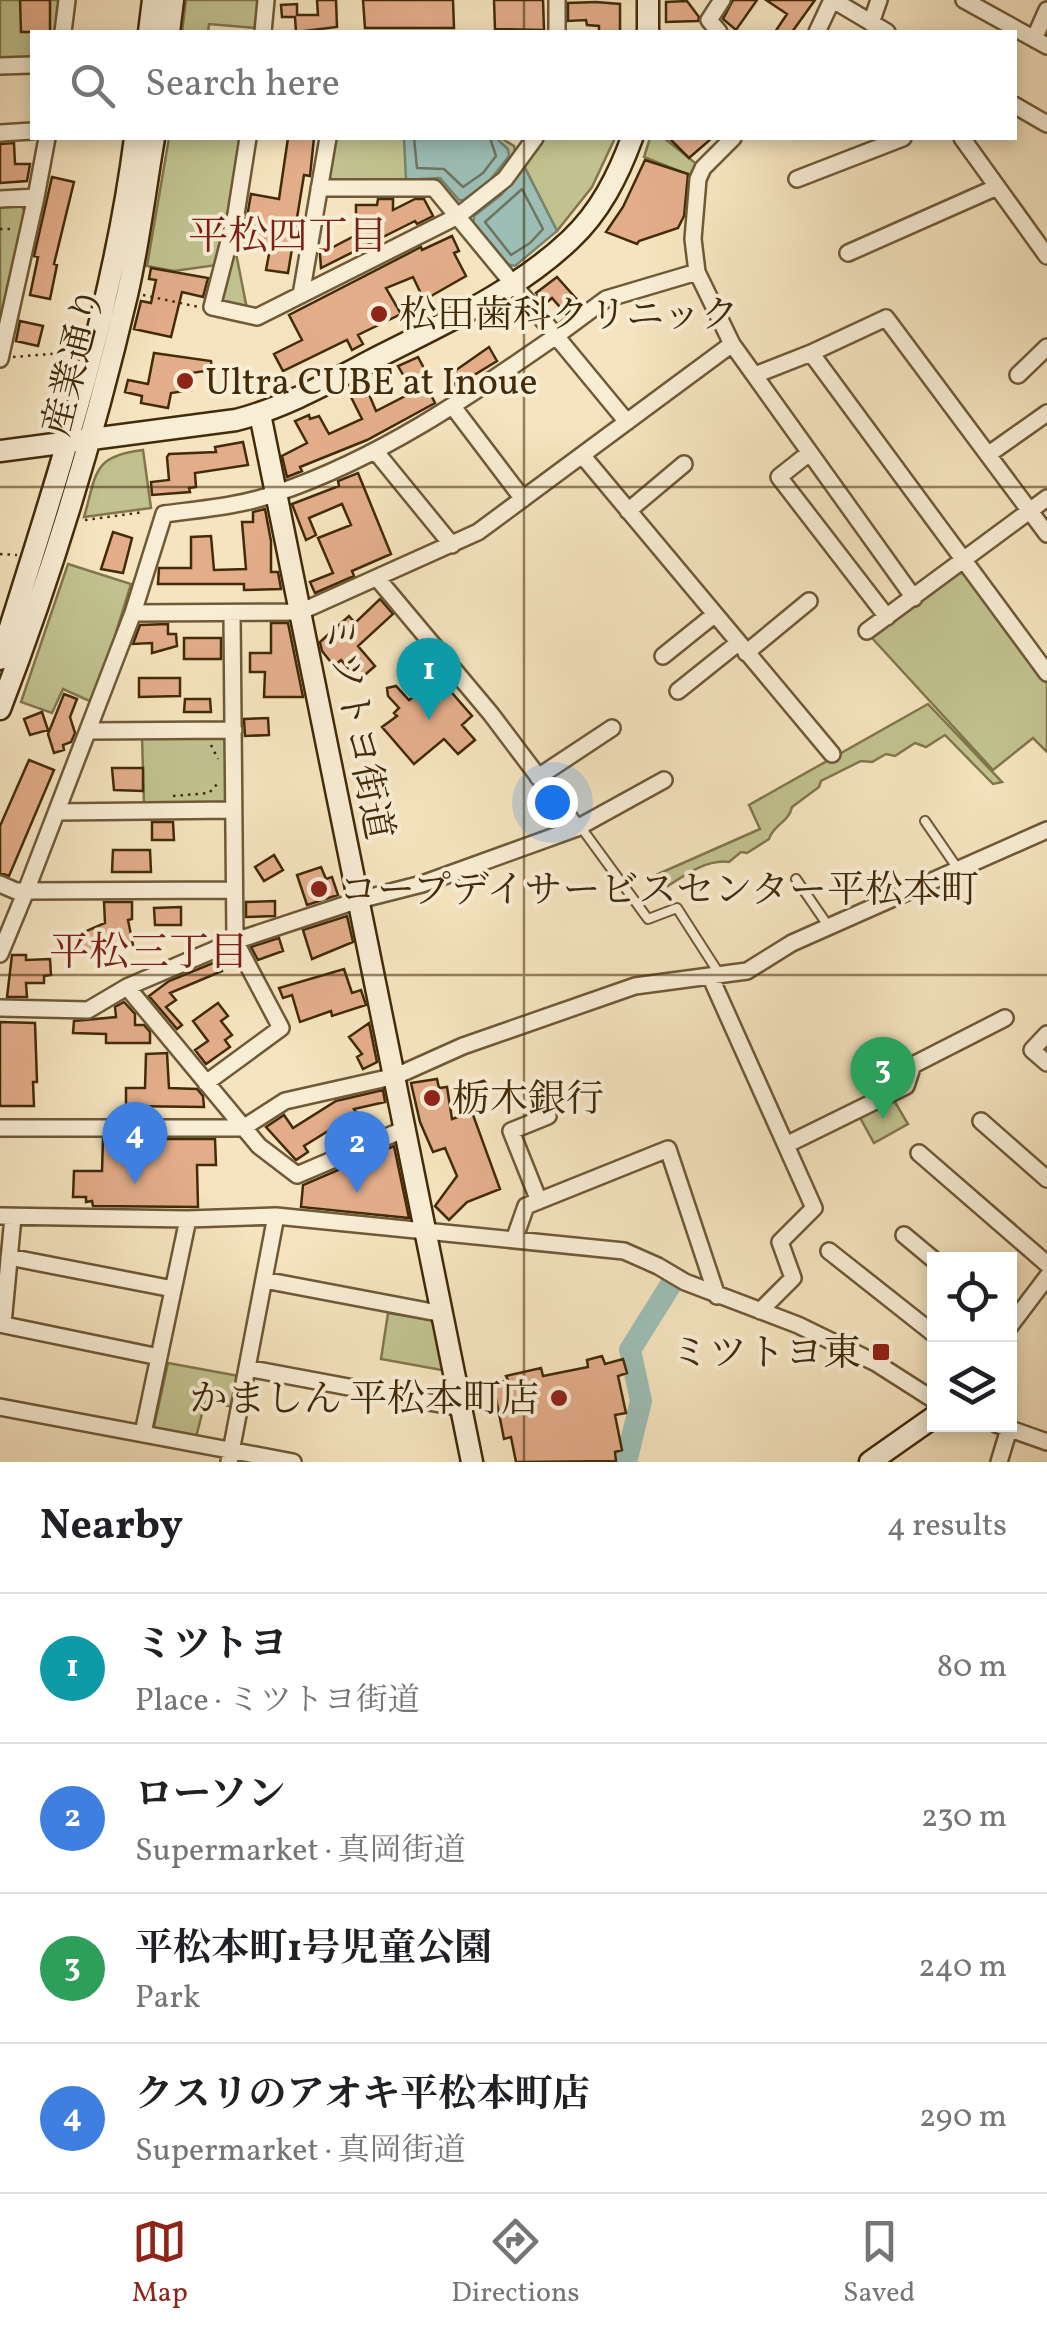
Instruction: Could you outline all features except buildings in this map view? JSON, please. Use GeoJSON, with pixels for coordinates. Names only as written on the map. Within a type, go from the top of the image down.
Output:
{"type":"FeatureCollection","features":[{"type":"Feature","properties":{"kind":"street"},"geometry":{"type":"LineString","coordinates":[[63,30],[67,0]]}},
{"type":"Feature","properties":{"kind":"street"},"geometry":{"type":"LineString","coordinates":[[149,30],[153,0]]}},
{"type":"Feature","properties":{"kind":"street"},"geometry":{"type":"LineString","coordinates":[[169,30],[173,0]]}},
{"type":"Feature","properties":{"kind":"street"},"geometry":{"type":"LineString","coordinates":[[263,30],[266,0]]}},
{"type":"Feature","properties":{"kind":"street"},"geometry":{"type":"LineString","coordinates":[[557,0],[557,30]]}},
{"type":"Feature","properties":{"kind":"street"},"geometry":{"type":"LineString","coordinates":[[648,0],[648,30]]}},
{"type":"Feature","properties":{"kind":"street"},"geometry":{"type":"LineString","coordinates":[[717,30],[709,20],[722,0]]}},
{"type":"Feature","properties":{"kind":"street"},"geometry":{"type":"LineString","coordinates":[[818,30],[832,0],[883,30]]}},
{"type":"Feature","properties":{"kind":"street"},"geometry":{"type":"LineString","coordinates":[[871,23],[879,0]]}},
{"type":"Feature","properties":{"kind":"street"},"geometry":{"type":"LineString","coordinates":[[964,0],[1041,42],[1047,10]]}},
{"type":"Feature","properties":{"kind":"street"},"geometry":{"type":"LineString","coordinates":[[0,66],[30,65]]}},
{"type":"Feature","properties":{"kind":"street"},"geometry":{"type":"LineString","coordinates":[[1017,107],[1047,124]]}},
{"type":"Feature","properties":{"kind":"street"},"geometry":{"type":"LineString","coordinates":[[0,133],[30,130]]}},
{"type":"Feature","properties":{"kind":"street"},"geometry":{"type":"LineString","coordinates":[[0,359],[47,140]]}},
{"type":"Feature","properties":{"kind":"street","name":"産業通り"},"geometry":{"type":"LineString","coordinates":[[0,659],[67,442],[109,284],[135,140]]}},
{"type":"Feature","properties":{"kind":"street","name":"産業通り"},"geometry":{"type":"LineString","coordinates":[[0,710],[41,603],[90,440],[128,292],[154,140]]}},
{"type":"Feature","properties":{"kind":"street"},"geometry":{"type":"LineString","coordinates":[[248,140],[236,214],[212,307],[257,317],[458,216],[496,187],[532,143]]}},
{"type":"Feature","properties":{"kind":"street"},"geometry":{"type":"LineString","coordinates":[[300,295],[328,140]]}},
{"type":"Feature","properties":{"kind":"street"},"geometry":{"type":"LineString","coordinates":[[0,451],[206,426],[260,414],[342,376],[513,286],[548,260],[591,217],[610,190],[631,140]]}},
{"type":"Feature","properties":{"kind":"street"},"geometry":{"type":"LineString","coordinates":[[730,140],[703,168],[698,179],[693,239],[697,272],[732,344],[914,598]]}},
{"type":"Feature","properties":{"kind":"street"},"geometry":{"type":"LineString","coordinates":[[798,179],[897,140]]}},
{"type":"Feature","properties":{"kind":"street"},"geometry":{"type":"LineString","coordinates":[[963,140],[1047,256]]}},
{"type":"Feature","properties":{"kind":"street"},"geometry":{"type":"LineString","coordinates":[[848,254],[997,186]]}},
{"type":"Feature","properties":{"kind":"street"},"geometry":{"type":"LineString","coordinates":[[320,188],[434,188],[627,422]]}},
{"type":"Feature","properties":{"kind":"street"},"geometry":{"type":"LineString","coordinates":[[0,199],[36,198]]}},
{"type":"Feature","properties":{"kind":"street"},"geometry":{"type":"LineString","coordinates":[[0,954],[90,732],[164,514],[222,507],[276,494],[376,452],[454,408],[606,299],[697,272]]}},
{"type":"Feature","properties":{"kind":"street"},"geometry":{"type":"LineString","coordinates":[[755,375],[886,318],[1047,534]]}},
{"type":"Feature","properties":{"kind":"street"},"geometry":{"type":"LineString","coordinates":[[133,613],[300,612],[452,545],[478,532],[732,344]]}},
{"type":"Feature","properties":{"kind":"street"},"geometry":{"type":"LineString","coordinates":[[1018,375],[1047,347]]}},
{"type":"Feature","properties":{"kind":"street"},"geometry":{"type":"LineString","coordinates":[[811,353],[1047,674]]}},
{"type":"Feature","properties":{"kind":"street"},"geometry":{"type":"LineString","coordinates":[[454,408],[524,498]]}},
{"type":"Feature","properties":{"kind":"street"},"geometry":{"type":"LineString","coordinates":[[989,454],[1047,412]]}},
{"type":"Feature","properties":{"kind":"street","name":"ミツトヨ街道"},"geometry":{"type":"LineString","coordinates":[[260,414],[472,1462]]}},
{"type":"Feature","properties":{"kind":"street"},"geometry":{"type":"LineString","coordinates":[[376,452],[452,545]]}},
{"type":"Feature","properties":{"kind":"street"},"geometry":{"type":"LineString","coordinates":[[808,454],[779,477],[887,617]]}},
{"type":"Feature","properties":{"kind":"street"},"geometry":{"type":"LineString","coordinates":[[582,455],[832,754]]}},
{"type":"Feature","properties":{"kind":"street"},"geometry":{"type":"LineString","coordinates":[[628,511],[684,464]]}},
{"type":"Feature","properties":{"kind":"street"},"geometry":{"type":"LineString","coordinates":[[867,632],[1047,498]]}},
{"type":"Feature","properties":{"kind":"street"},"geometry":{"type":"LineString","coordinates":[[377,578],[491,714],[578,827]]}},
{"type":"Feature","properties":{"kind":"street"},"geometry":{"type":"LineString","coordinates":[[678,691],[809,601]]}},
{"type":"Feature","properties":{"kind":"street"},"geometry":{"type":"LineString","coordinates":[[206,1084],[280,1028],[235,941],[232,615]]}},
{"type":"Feature","properties":{"kind":"street"},"geometry":{"type":"LineString","coordinates":[[663,656],[714,615]]}},
{"type":"Feature","properties":{"kind":"street"},"geometry":{"type":"LineString","coordinates":[[538,776],[612,728]]}},
{"type":"Feature","properties":{"kind":"street"},"geometry":{"type":"LineString","coordinates":[[90,732],[234,730]]}},
{"type":"Feature","properties":{"kind":"street"},"geometry":{"type":"LineString","coordinates":[[0,1008],[88,1010],[127,987],[235,941],[359,900],[422,884],[578,827],[664,780]]}},
{"type":"Feature","properties":{"kind":"street"},"geometry":{"type":"LineString","coordinates":[[58,812],[233,810]]}},
{"type":"Feature","properties":{"kind":"street"},"geometry":{"type":"LineString","coordinates":[[0,1128],[243,1128],[296,1098],[396,1076],[463,1046],[635,986],[747,971],[792,944],[1047,830]]}},
{"type":"Feature","properties":{"kind":"street"},"geometry":{"type":"LineString","coordinates":[[0,884],[16,892],[234,890]]}},
{"type":"Feature","properties":{"kind":"street"},"geometry":{"type":"LineString","coordinates":[[715,975],[814,1208],[780,1242],[793,1278],[760,1311]]}},
{"type":"Feature","properties":{"kind":"street"},"geometry":{"type":"LineString","coordinates":[[127,987],[258,1146],[297,1175],[405,1129]]}},
{"type":"Feature","properties":{"kind":"street"},"geometry":{"type":"LineString","coordinates":[[786,1145],[906,1086],[914,1065],[1005,1018]]}},
{"type":"Feature","properties":{"kind":"street"},"geometry":{"type":"LineString","coordinates":[[1047,1034],[1032,1050],[1047,1062]]}},
{"type":"Feature","properties":{"kind":"street"},"geometry":{"type":"LineString","coordinates":[[539,1201],[512,1131],[548,1116]]}},
{"type":"Feature","properties":{"kind":"street"},"geometry":{"type":"LineString","coordinates":[[981,1120],[1047,1179]]}},
{"type":"Feature","properties":{"kind":"street"},"geometry":{"type":"LineString","coordinates":[[514,1240],[526,1206],[668,1149],[717,1296]]}},
{"type":"Feature","properties":{"kind":"street"},"geometry":{"type":"LineString","coordinates":[[919,1154],[1047,1264]]}},
{"type":"Feature","properties":{"kind":"street"},"geometry":{"type":"LineString","coordinates":[[230,1456],[276,1216]]}},
{"type":"Feature","properties":{"kind":"street"},"geometry":{"type":"LineString","coordinates":[[159,1356],[1,1324],[9,1257],[6,1217],[276,1216],[624,1251],[717,1296],[798,1325],[876,1363],[927,1396]]}},
{"type":"Feature","properties":{"kind":"street"},"geometry":{"type":"LineString","coordinates":[[143,1433],[188,1219]]}},
{"type":"Feature","properties":{"kind":"street"},"geometry":{"type":"LineString","coordinates":[[904,1235],[927,1254]]}},
{"type":"Feature","properties":{"kind":"street"},"geometry":{"type":"LineString","coordinates":[[829,1252],[927,1329]]}},
{"type":"Feature","properties":{"kind":"street"},"geometry":{"type":"LineString","coordinates":[[9,1257],[174,1289]]}},
{"type":"Feature","properties":{"kind":"street"},"geometry":{"type":"LineString","coordinates":[[1017,1314],[1047,1277]]}},
{"type":"Feature","properties":{"kind":"street"},"geometry":{"type":"LineString","coordinates":[[264,1280],[442,1314]]}},
{"type":"Feature","properties":{"kind":"street"},"geometry":{"type":"LineString","coordinates":[[247,1368],[461,1408]]}},
{"type":"Feature","properties":{"kind":"street"},"geometry":{"type":"LineString","coordinates":[[0,1407],[143,1433],[230,1456],[293,1462]]}},
{"type":"Feature","properties":{"kind":"street"},"geometry":{"type":"LineString","coordinates":[[870,1462],[927,1422]]}},
{"type":"Feature","properties":{"kind":"street"},"geometry":{"type":"LineString","coordinates":[[1000,1462],[1002,1432]]}},
{"type":"Feature","properties":{"kind":"street"},"geometry":{"type":"LineString","coordinates":[[1017,1432],[1047,1442]]}},
{"type":"Feature","properties":{"kind":"lane"},"geometry":{"type":"LineString","coordinates":[[925,821],[958,869]]}},
{"type":"Feature","properties":{"kind":"lane"},"geometry":{"type":"LineString","coordinates":[[578,827],[648,919],[677,908],[715,975]]}},
{"type":"Feature","properties":{"kind":"lane"},"geometry":{"type":"LineString","coordinates":[[796,879],[829,927]]}},
{"type":"Feature","properties":{"kind":"path"},"geometry":{"type":"LineString","coordinates":[[137,294],[212,307]]}},
{"type":"Feature","properties":{"kind":"path"},"geometry":{"type":"LineString","coordinates":[[0,359],[81,351]]}},
{"type":"Feature","properties":{"kind":"path"},"geometry":{"type":"LineString","coordinates":[[79,521],[144,512]]}},
{"type":"Feature","properties":{"kind":"path"},"geometry":{"type":"LineString","coordinates":[[0,554],[24,554]]}},
{"type":"Feature","properties":{"kind":"path"},"geometry":{"type":"LineString","coordinates":[[172,811],[175,794],[209,792],[217,786],[218,756],[206,740],[205,730]]}},
{"type":"Feature","properties":{"kind":"green space"},"geometry":{"type":"Polygon","coordinates":[[[0,0],[61,0],[59,30],[30,30],[30,58],[0,60],[0,0]]]}},
{"type":"Feature","properties":{"kind":"green space"},"geometry":{"type":"Polygon","coordinates":[[[186,0],[258,0],[255,28],[209,24],[208,30],[182,30],[186,0]]]}},
{"type":"Feature","properties":{"kind":"green space"},"geometry":{"type":"Polygon","coordinates":[[[169,140],[242,140],[217,265],[174,271],[147,266],[169,140]]]}},
{"type":"Feature","properties":{"kind":"green space"},"geometry":{"type":"Polygon","coordinates":[[[334,140],[504,140],[514,146],[516,155],[504,171],[462,205],[455,203],[437,182],[334,183],[328,175],[334,140]]]}},
{"type":"Feature","properties":{"kind":"green space"},"geometry":{"type":"Polygon","coordinates":[[[541,140],[614,140],[592,187],[557,231],[524,166],[541,140]]]}},
{"type":"Feature","properties":{"kind":"green space"},"geometry":{"type":"Polygon","coordinates":[[[649,140],[666,140],[699,166],[694,177],[644,157],[649,140]]]}},
{"type":"Feature","properties":{"kind":"green space"},"geometry":{"type":"Polygon","coordinates":[[[18,203],[26,212],[0,327],[0,204],[18,203]]]}},
{"type":"Feature","properties":{"kind":"green space"},"geometry":{"type":"Polygon","coordinates":[[[234,243],[247,309],[220,301],[234,243]]]}},
{"type":"Feature","properties":{"kind":"green space"},"geometry":{"type":"Polygon","coordinates":[[[143,450],[151,508],[84,517],[95,478],[105,462],[143,450]]]}},
{"type":"Feature","properties":{"kind":"green space"},"geometry":{"type":"Polygon","coordinates":[[[68,564],[131,584],[94,703],[63,689],[52,713],[21,702],[68,564]]]}},
{"type":"Feature","properties":{"kind":"green space"},"geometry":{"type":"Polygon","coordinates":[[[960,573],[969,574],[1047,681],[1047,752],[1033,738],[993,770],[872,638],[960,573]]]}},
{"type":"Feature","properties":{"kind":"green space"},"geometry":{"type":"Polygon","coordinates":[[[928,704],[1002,782],[993,784],[945,735],[926,747],[915,743],[895,756],[886,754],[872,762],[861,761],[821,781],[819,787],[792,807],[769,839],[747,853],[741,852],[729,862],[697,868],[668,886],[658,874],[760,829],[749,805],[928,704]]]}},
{"type":"Feature","properties":{"kind":"green space"},"geometry":{"type":"Polygon","coordinates":[[[223,734],[227,744],[227,799],[221,805],[144,805],[142,737],[223,734]]]}},
{"type":"Feature","properties":{"kind":"green space"},"geometry":{"type":"Polygon","coordinates":[[[892,1097],[908,1124],[874,1143],[858,1114],[892,1097]]]}},
{"type":"Feature","properties":{"kind":"green space"},"geometry":{"type":"Polygon","coordinates":[[[388,1313],[431,1320],[437,1327],[447,1371],[381,1359],[388,1313]]]}},
{"type":"Feature","properties":{"kind":"green space"},"geometry":{"type":"Polygon","coordinates":[[[168,1363],[239,1376],[235,1407],[205,1402],[195,1441],[159,1434],[154,1426],[168,1363]]]}},
{"type":"Feature","properties":{"kind":"water"},"geometry":{"type":"Polygon","coordinates":[[[404,140],[498,140],[508,149],[509,156],[490,180],[464,200],[459,200],[440,178],[406,180],[404,140]]]}},
{"type":"Feature","properties":{"kind":"water"},"geometry":{"type":"Polygon","coordinates":[[[524,166],[557,231],[515,266],[503,263],[473,225],[474,216],[501,195],[524,166]]]}},
{"type":"Feature","properties":{"kind":"waterway"},"geometry":{"type":"LineString","coordinates":[[626,1462],[641,1401],[630,1350],[670,1286]]}},
{"type":"Feature","properties":{"kind":"place","name":"松田歯科クリニック"},"geometry":{"type":"Point","coordinates":[379,314]}},
{"type":"Feature","properties":{"kind":"place","name":"Ultra CUBE at Inoue"},"geometry":{"type":"Point","coordinates":[185,381]}},
{"type":"Feature","properties":{"kind":"place","name":"ミツトヨ"},"geometry":{"type":"Point","coordinates":[429,720]}},
{"type":"Feature","properties":{"kind":"place","name":"コープデイサービスセンター平松本町"},"geometry":{"type":"Point","coordinates":[319,889]}},
{"type":"Feature","properties":{"kind":"place","name":"栃木銀行"},"geometry":{"type":"Point","coordinates":[432,1098]}},
{"type":"Feature","properties":{"kind":"place","name":"平松本町1号児童公園"},"geometry":{"type":"Point","coordinates":[883,1119]}},
{"type":"Feature","properties":{"kind":"place","name":"クスリのアオキ平松本町店"},"geometry":{"type":"Point","coordinates":[135,1184]}},
{"type":"Feature","properties":{"kind":"place","name":"ローソン"},"geometry":{"type":"Point","coordinates":[357,1193]}},
{"type":"Feature","properties":{"kind":"place","name":"ミツトヨ東"},"geometry":{"type":"Point","coordinates":[881,1352]}},
{"type":"Feature","properties":{"kind":"place","name":"かましん 平松本町店"},"geometry":{"type":"Point","coordinates":[559,1398]}},
{"type":"Feature","properties":{"kind":"district","name":"平松四丁目"},"geometry":{"type":"Point","coordinates":[288,235]}},
{"type":"Feature","properties":{"kind":"district","name":"平松三丁目"},"geometry":{"type":"Point","coordinates":[149,951]}}]}
